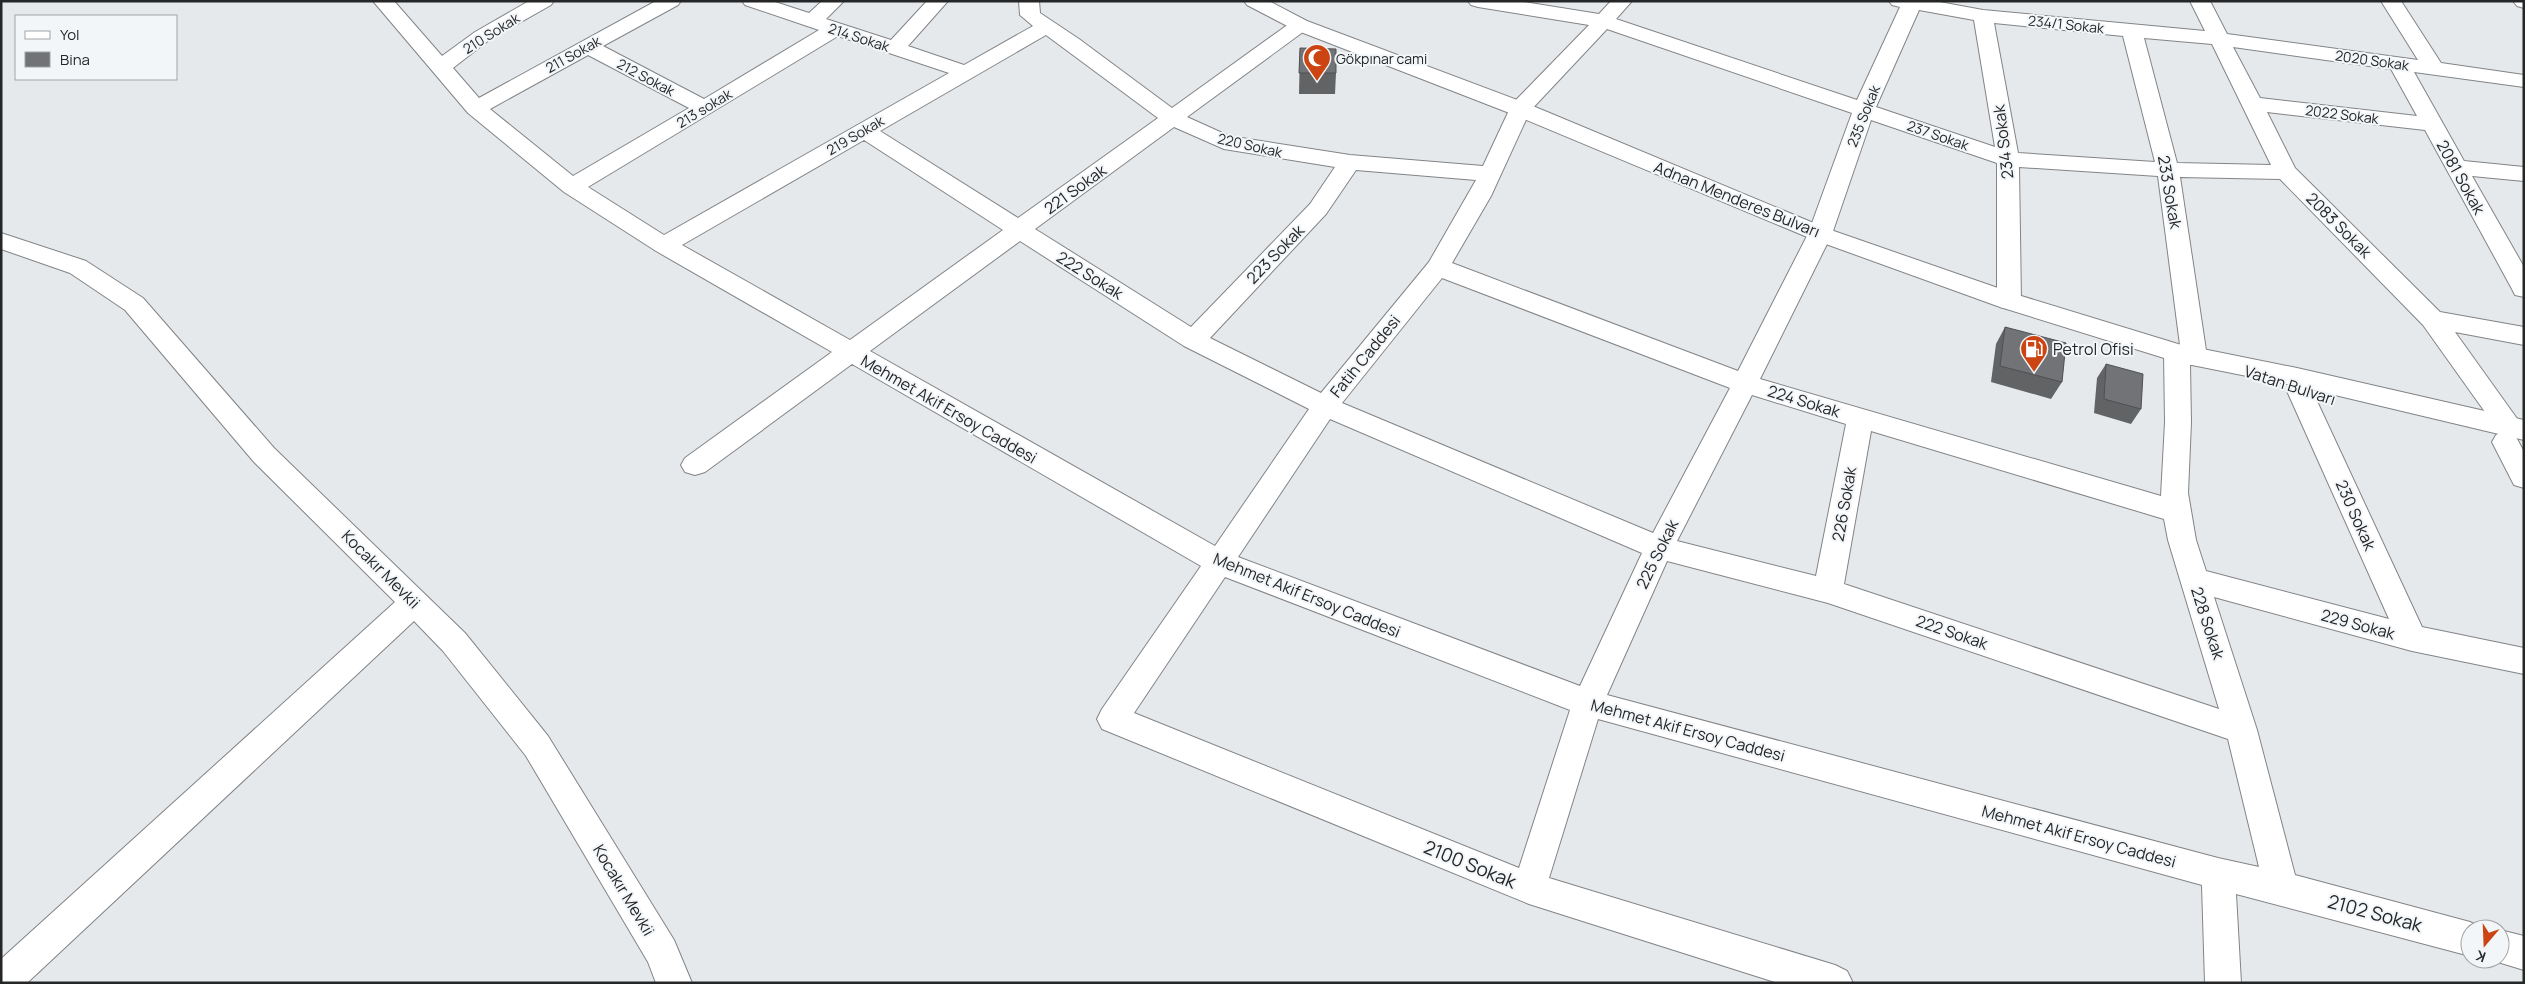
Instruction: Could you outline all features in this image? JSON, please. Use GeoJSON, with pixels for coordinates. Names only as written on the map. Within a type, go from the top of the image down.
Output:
{"type":"FeatureCollection","features":[{"type":"Feature","properties":{"kind":"street","name":"Mehmet Akif Ersoy Caddesi"},"geometry":{"type":"LineString","coordinates":[[383,1],[476,108],[572,187],[664,245],[1219,562],[1588,704],[2218,874],[2281,888]]}},
{"type":"Feature","properties":{"kind":"street","name":"210 Sokak"},"geometry":{"type":"LineString","coordinates":[[440,68],[482,36],[544,1]]}},
{"type":"Feature","properties":{"kind":"street","name":"211 Sokak"},"geometry":{"type":"LineString","coordinates":[[476,108],[671,1]]}},
{"type":"Feature","properties":{"kind":"street","name":"214 Sokak"},"geometry":{"type":"LineString","coordinates":[[752,1],[966,72]]}},
{"type":"Feature","properties":{"kind":"street"},"geometry":{"type":"LineString","coordinates":[[813,21],[834,1]]}},
{"type":"Feature","properties":{"kind":"street"},"geometry":{"type":"LineString","coordinates":[[894,49],[938,1]]}},
{"type":"Feature","properties":{"kind":"street","name":"220 Sokak"},"geometry":{"type":"LineString","coordinates":[[1029,1],[1030,15],[1171,118],[1224,142],[1350,162],[1490,174]]}},
{"type":"Feature","properties":{"kind":"street","name":"Adnan Menderes Bulvarı"},"geometry":{"type":"LineString","coordinates":[[1254,1],[1300,25],[1520,109],[1820,234],[2009,301],[2185,355],[2231,366]]}},
{"type":"Feature","properties":{"kind":"street","name":"237 Sokak"},"geometry":{"type":"LineString","coordinates":[[1478,1],[1604,21],[2008,158],[2168,170],[2286,172]]}},
{"type":"Feature","properties":{"kind":"street","name":"Fatih Caddesi"},"geometry":{"type":"LineString","coordinates":[[1113,719],[1325,406],[1438,267],[1490,174],[1520,109],[1622,1]]}},
{"type":"Feature","properties":{"kind":"street","name":"2083 Sokak"},"geometry":{"type":"LineString","coordinates":[[2200,1],[2286,172],[2432,319],[2516,436],[2524,478]]}},
{"type":"Feature","properties":{"kind":"street"},"geometry":{"type":"LineString","coordinates":[[2391,1],[2434,69]]}},
{"type":"Feature","properties":{"kind":"street","name":"234/1 Sokak"},"geometry":{"type":"LineString","coordinates":[[1908,2],[1983,16],[2220,39]]}},
{"type":"Feature","properties":{"kind":"street","name":"235 Sokak"},"geometry":{"type":"LineString","coordinates":[[1820,234],[1864,110],[1908,2]]}},
{"type":"Feature","properties":{"kind":"street","name":"234 Sokak"},"geometry":{"type":"LineString","coordinates":[[1983,16],[2008,158],[2009,301]]}},
{"type":"Feature","properties":{"kind":"street","name":"221 Sokak"},"geometry":{"type":"LineString","coordinates":[[695,465],[1300,25]]}},
{"type":"Feature","properties":{"kind":"street","name":"219 Sokak"},"geometry":{"type":"LineString","coordinates":[[664,245],[1047,26]]}},
{"type":"Feature","properties":{"kind":"street","name":"213 sokak"},"geometry":{"type":"LineString","coordinates":[[572,187],[835,29]]}},
{"type":"Feature","properties":{"kind":"street","name":"233 Sokak"},"geometry":{"type":"LineString","coordinates":[[2132,30],[2168,170],[2185,355]]}},
{"type":"Feature","properties":{"kind":"street","name":"2020 Sokak"},"geometry":{"type":"LineString","coordinates":[[2220,39],[2524,81]]}},
{"type":"Feature","properties":{"kind":"street","name":"212 Sokak"},"geometry":{"type":"LineString","coordinates":[[588,46],[704,107]]}},
{"type":"Feature","properties":{"kind":"street","name":"2081 Sokak"},"geometry":{"type":"LineString","coordinates":[[2399,64],[2524,289]]}},
{"type":"Feature","properties":{"kind":"street","name":"2022 Sokak"},"geometry":{"type":"LineString","coordinates":[[2253,104],[2432,124]]}},
{"type":"Feature","properties":{"kind":"street","name":"222 Sokak"},"geometry":{"type":"LineString","coordinates":[[863,130],[1193,340],[1325,406],[1658,548],[1828,591],[2241,730]]}},
{"type":"Feature","properties":{"kind":"street","name":"223 Sokak"},"geometry":{"type":"LineString","coordinates":[[1193,340],[1318,209],[1350,162]]}},
{"type":"Feature","properties":{"kind":"street"},"geometry":{"type":"LineString","coordinates":[[2456,167],[2524,174]]}},
{"type":"Feature","properties":{"kind":"street","name":"225 Sokak"},"geometry":{"type":"LineString","coordinates":[[1529,888],[1588,704],[1658,548],[1745,384],[1820,234]]}},
{"type":"Feature","properties":{"kind":"street","name":"Kocakır Mevkii"},"geometry":{"type":"LineString","coordinates":[[1,242],[78,268],[134,304],[264,454],[454,642],[537,746],[662,952],[674,983]]}},
{"type":"Feature","properties":{"kind":"street","name":"224 Sokak"},"geometry":{"type":"LineString","coordinates":[[1438,267],[1745,384],[2177,512]]}},
{"type":"Feature","properties":{"kind":"street"},"geometry":{"type":"LineString","coordinates":[[2432,319],[2524,336]]}},
{"type":"Feature","properties":{"kind":"street","name":"228 Sokak"},"geometry":{"type":"LineString","coordinates":[[2185,355],[2178,422],[2174,493],[2182,540],[2241,730],[2281,888]]}},
{"type":"Feature","properties":{"kind":"street","name":"Vatan Bulvarı"},"geometry":{"type":"LineString","coordinates":[[2231,366],[2297,377],[2516,436]]}},
{"type":"Feature","properties":{"kind":"street","name":"Vatan Bulvarı"},"geometry":{"type":"LineString","coordinates":[[2231,366],[2300,391],[2516,436]]}},
{"type":"Feature","properties":{"kind":"street","name":"230 Sokak"},"geometry":{"type":"LineString","coordinates":[[2300,391],[2412,638]]}},
{"type":"Feature","properties":{"kind":"street","name":"226 Sokak"},"geometry":{"type":"LineString","coordinates":[[1828,591],[1860,418]]}},
{"type":"Feature","properties":{"kind":"street","name":"229 Sokak"},"geometry":{"type":"LineString","coordinates":[[2194,580],[2412,638],[2524,661]]}},
{"type":"Feature","properties":{"kind":"street"},"geometry":{"type":"LineString","coordinates":[[1,983],[414,602]]}},
{"type":"Feature","properties":{"kind":"street","name":"2100 Sokak"},"geometry":{"type":"LineString","coordinates":[[1113,719],[1529,888],[1835,983]]}},
{"type":"Feature","properties":{"kind":"street"},"geometry":{"type":"LineString","coordinates":[[2218,874],[2223,983]]}},
{"type":"Feature","properties":{"kind":"street","name":"2102 Sokak"},"geometry":{"type":"LineString","coordinates":[[2281,888],[2460,936]]}},
{"type":"Feature","properties":{"kind":"street"},"geometry":{"type":"LineString","coordinates":[[2510,950],[2524,953]]}},
{"type":"Feature","properties":{"kind":"building"},"geometry":{"type":"Polygon","coordinates":[[[1300,48],[1336,49],[1336,73],[1299,73],[1300,48]]]}},
{"type":"Feature","properties":{"kind":"building"},"geometry":{"type":"Polygon","coordinates":[[[2005,327],[2066,343],[2062,382],[2000,366],[2005,327]]]}},
{"type":"Feature","properties":{"kind":"building"},"geometry":{"type":"Polygon","coordinates":[[[2106,364],[2143,374],[2141,409],[2104,399],[2106,364]]]}},
{"type":"Feature","properties":{"kind":"place","name":"Gökpınar cami"},"geometry":{"type":"Point","coordinates":[1317,82]}},
{"type":"Feature","properties":{"kind":"place","name":"Petrol Ofisi"},"geometry":{"type":"Point","coordinates":[2034,373]}}]}
